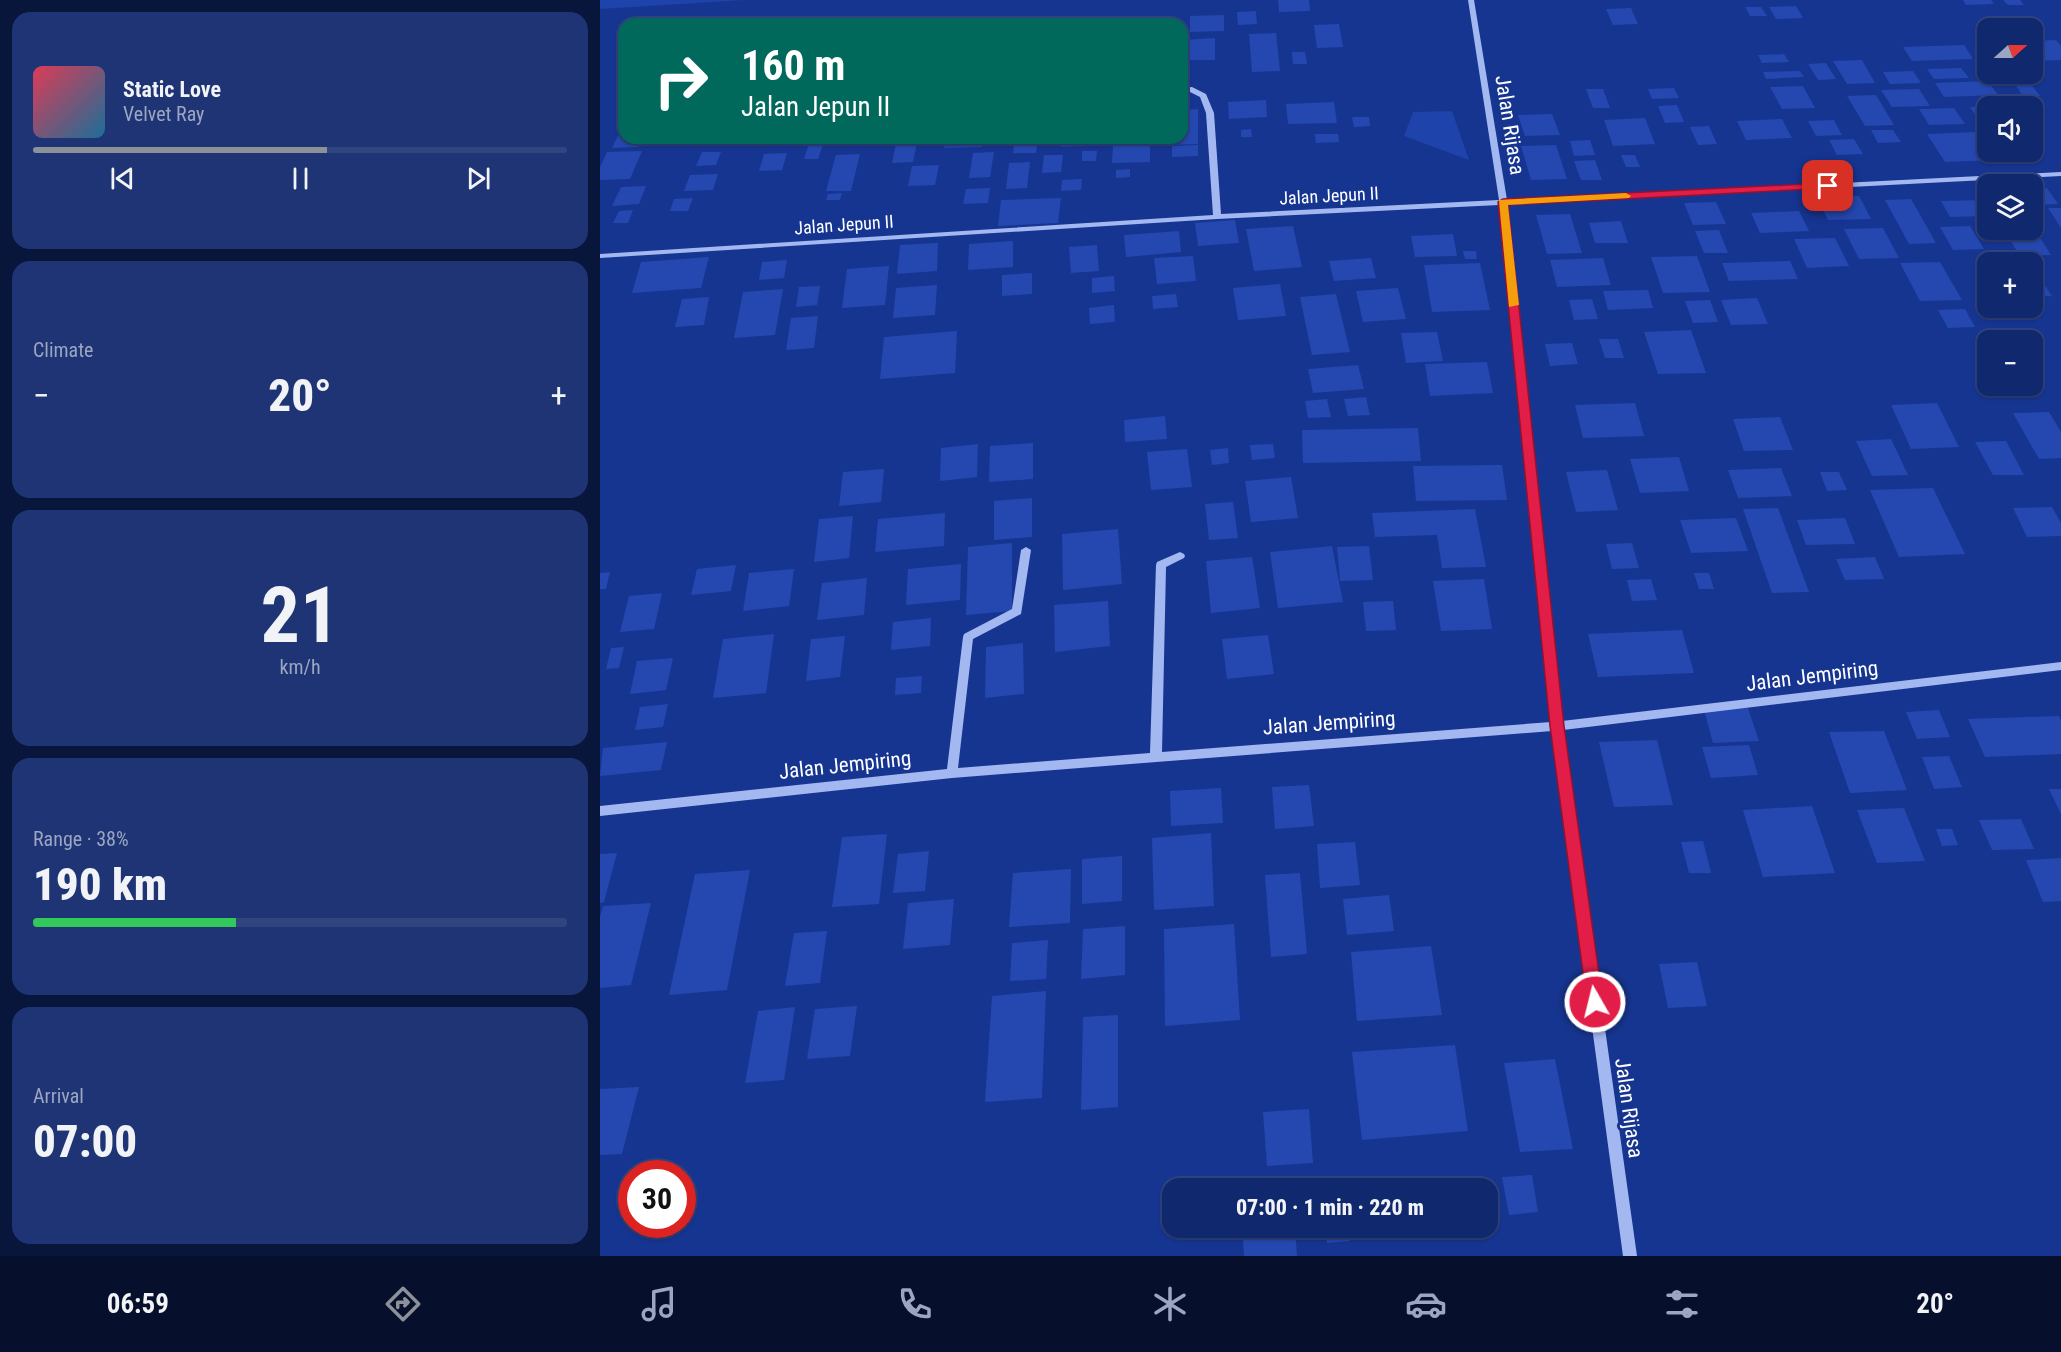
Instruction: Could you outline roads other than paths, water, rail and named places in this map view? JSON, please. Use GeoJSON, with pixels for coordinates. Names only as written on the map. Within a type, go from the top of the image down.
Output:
{"type":"FeatureCollection","features":[{"type":"Feature","properties":{"kind":"street","name":"Jalan Rijasa"},"geometry":{"type":"LineString","coordinates":[[1471,0],[1503,202],[1557,726],[1630,1256]]}},
{"type":"Feature","properties":{"kind":"street"},"geometry":{"type":"LineString","coordinates":[[1188,89],[1203,96],[1210,113],[1217,217]]}},
{"type":"Feature","properties":{"kind":"street","name":"Jalan Jepun II"},"geometry":{"type":"LineString","coordinates":[[600,256],[1217,217],[2061,174]]}},
{"type":"Feature","properties":{"kind":"street"},"geometry":{"type":"LineString","coordinates":[[952,773],[968,637],[1017,611],[1026,550]]}},
{"type":"Feature","properties":{"kind":"street"},"geometry":{"type":"LineString","coordinates":[[1156,756],[1161,565],[1180,556]]}},
{"type":"Feature","properties":{"kind":"street","name":"Jalan Jempiring"},"geometry":{"type":"LineString","coordinates":[[600,811],[952,773],[1557,726],[2061,666]]}}]}
